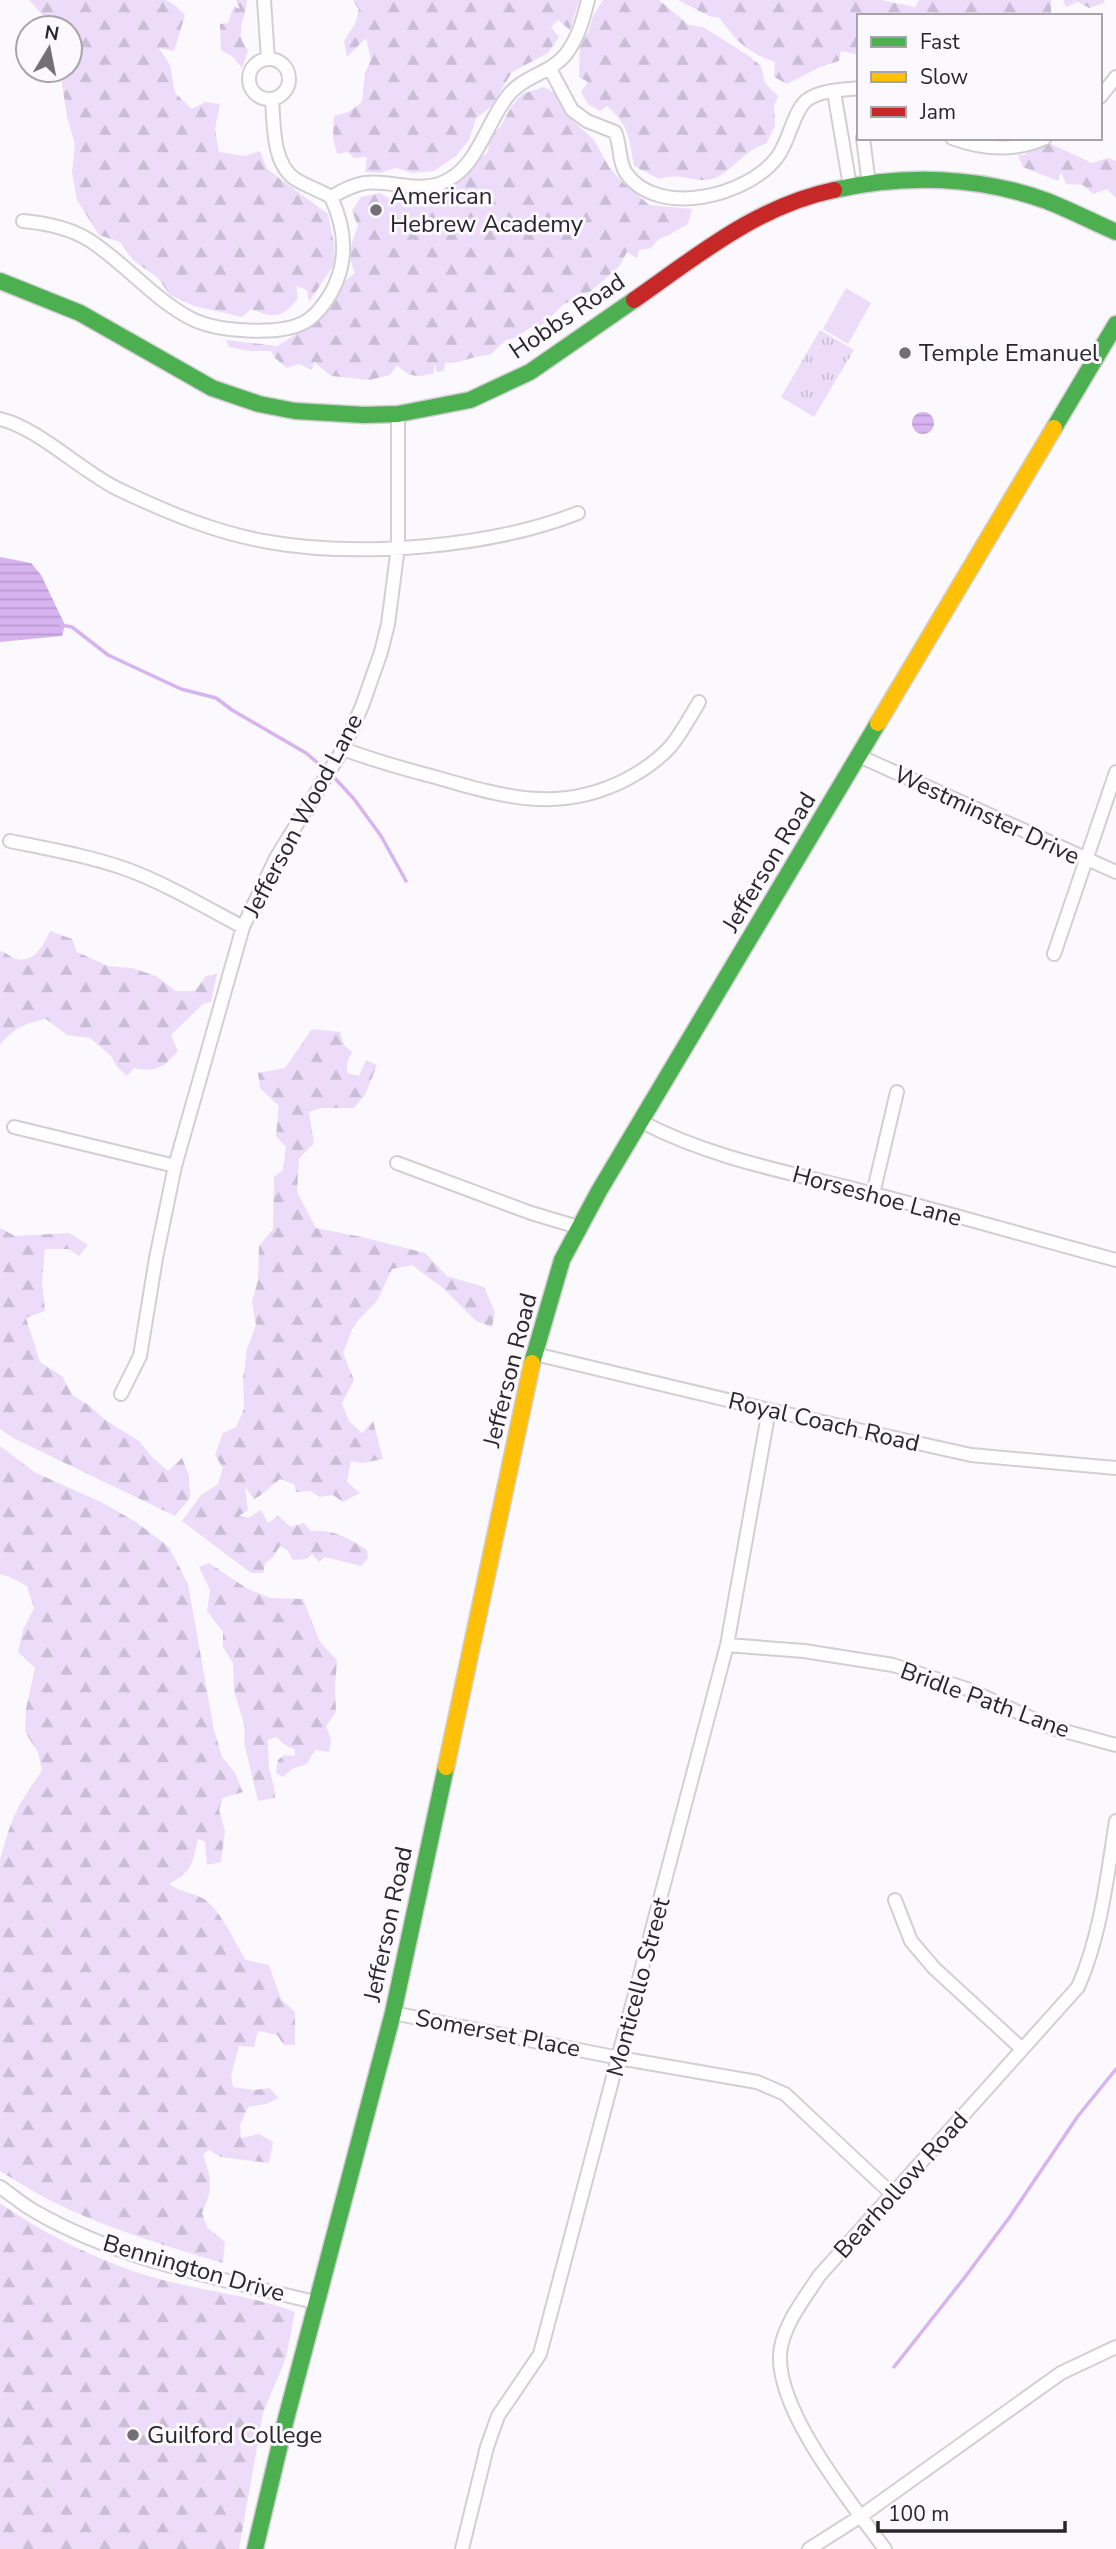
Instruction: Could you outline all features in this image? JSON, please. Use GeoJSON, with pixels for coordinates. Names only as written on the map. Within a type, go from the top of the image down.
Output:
{"type":"FeatureCollection","features":[{"type":"Feature","properties":{"kind":"street"},"geometry":{"type":"LineString","coordinates":[[264,0],[268,59]]}},
{"type":"Feature","properties":{"kind":"street"},"geometry":{"type":"LineString","coordinates":[[331,197],[348,187],[366,183],[428,186],[450,179],[476,152],[508,96],[526,80],[550,69],[569,50],[582,26],[589,0]]}},
{"type":"Feature","properties":{"kind":"street"},"geometry":{"type":"LineString","coordinates":[[268,59],[285,66],[289,78],[282,95],[272,99],[257,95],[249,77],[255,65],[268,59]]}},
{"type":"Feature","properties":{"kind":"street"},"geometry":{"type":"LineString","coordinates":[[550,69],[572,110],[587,121],[615,132],[622,165],[632,180],[652,191],[678,197],[723,194],[749,181],[763,172],[779,155],[803,103],[815,95],[857,91]]}},
{"type":"Feature","properties":{"kind":"street"},"geometry":{"type":"LineString","coordinates":[[1102,94],[1116,77]]}},
{"type":"Feature","properties":{"kind":"street"},"geometry":{"type":"LineString","coordinates":[[834,92],[850,186]]}},
{"type":"Feature","properties":{"kind":"street"},"geometry":{"type":"LineString","coordinates":[[23,221],[49,225],[88,239],[159,299],[193,320],[229,329],[274,331],[306,322],[325,302],[337,282],[342,262],[343,237],[331,197],[294,178],[282,164],[272,99]]}},
{"type":"Feature","properties":{"kind":"street"},"geometry":{"type":"LineString","coordinates":[[863,140],[869,184]]}},
{"type":"Feature","properties":{"kind":"street"},"geometry":{"type":"LineString","coordinates":[[959,140],[998,148],[1039,140]]}},
{"type":"Feature","properties":{"kind":"street","name":"Hobbs Road"},"geometry":{"type":"LineString","coordinates":[[0,281],[80,313],[212,388],[259,404],[331,414],[398,414],[470,400],[530,372],[740,226],[789,202],[850,186],[926,179],[977,183],[1046,201],[1116,232]]}},
{"type":"Feature","properties":{"kind":"street","name":"Jefferson Road"},"geometry":{"type":"LineString","coordinates":[[255,2549],[393,2012],[535,1354],[562,1261],[578,1227],[1116,324]]}},
{"type":"Feature","properties":{"kind":"street","name":"Jefferson Wood Lane"},"geometry":{"type":"LineString","coordinates":[[175,1166],[243,927],[276,858],[343,750],[381,652],[388,624],[398,547],[398,414]]}},
{"type":"Feature","properties":{"kind":"street"},"geometry":{"type":"LineString","coordinates":[[0,419],[17,424],[113,487],[173,514],[265,541],[301,547],[398,547],[450,543],[548,525],[578,513]]}},
{"type":"Feature","properties":{"kind":"street"},"geometry":{"type":"LineString","coordinates":[[343,750],[502,795],[533,800],[561,800],[608,789],[642,772],[669,748],[699,702]]}},
{"type":"Feature","properties":{"kind":"street","name":"Westminster Drive"},"geometry":{"type":"LineString","coordinates":[[859,756],[1116,873]]}},
{"type":"Feature","properties":{"kind":"street"},"geometry":{"type":"LineString","coordinates":[[1054,954],[1116,772]]}},
{"type":"Feature","properties":{"kind":"street"},"geometry":{"type":"LineString","coordinates":[[10,841],[78,855],[125,869],[160,883],[243,927]]}},
{"type":"Feature","properties":{"kind":"street"},"geometry":{"type":"LineString","coordinates":[[873,1194],[897,1092]]}},
{"type":"Feature","properties":{"kind":"street","name":"Horseshoe Lane"},"geometry":{"type":"LineString","coordinates":[[642,1122],[677,1140],[735,1158],[1116,1260]]}},
{"type":"Feature","properties":{"kind":"street"},"geometry":{"type":"LineString","coordinates":[[14,1128],[175,1166],[140,1356],[121,1394]]}},
{"type":"Feature","properties":{"kind":"street"},"geometry":{"type":"LineString","coordinates":[[397,1163],[531,1213],[578,1227]]}},
{"type":"Feature","properties":{"kind":"street","name":"Royal Coach Road"},"geometry":{"type":"LineString","coordinates":[[535,1354],[971,1455],[1116,1468]]}},
{"type":"Feature","properties":{"kind":"street","name":"Monticello Street"},"geometry":{"type":"LineString","coordinates":[[462,2549],[487,2447],[498,2416],[540,2354],[727,1645],[769,1410]]}},
{"type":"Feature","properties":{"kind":"street","name":"Bridle Path Lane"},"geometry":{"type":"LineString","coordinates":[[727,1645],[804,1651],[893,1665],[967,1689],[1054,1728],[1116,1745]]}},
{"type":"Feature","properties":{"kind":"street","name":"Bearhollow Road"},"geometry":{"type":"LineString","coordinates":[[885,2549],[802,2429],[786,2395],[781,2369],[781,2347],[790,2322],[819,2276],[1078,1987],[1087,1966],[1102,1909],[1116,1821]]}},
{"type":"Feature","properties":{"kind":"street"},"geometry":{"type":"LineString","coordinates":[[895,1900],[911,1941],[926,1959],[1022,2049]]}},
{"type":"Feature","properties":{"kind":"street"},"geometry":{"type":"LineString","coordinates":[[1102,1909],[1116,1914]]}},
{"type":"Feature","properties":{"kind":"street","name":"Somerset Place"},"geometry":{"type":"LineString","coordinates":[[393,2012],[619,2058],[757,2082],[785,2094],[893,2195]]}},
{"type":"Feature","properties":{"kind":"street","name":"Bennington Drive"},"geometry":{"type":"LineString","coordinates":[[0,2187],[35,2211],[79,2233],[146,2259],[318,2303]]}},
{"type":"Feature","properties":{"kind":"street"},"geometry":{"type":"LineString","coordinates":[[810,2549],[1061,2373],[1116,2347]]}},
{"type":"Feature","properties":{"kind":"green space"},"geometry":{"type":"Polygon","coordinates":[[[29,0],[166,0],[185,15],[174,51],[159,48],[170,65],[175,93],[192,109],[205,102],[220,104],[215,129],[219,152],[245,156],[260,151],[267,169],[328,214],[335,263],[309,302],[307,290],[296,286],[298,298],[288,310],[278,315],[251,309],[242,317],[194,306],[170,295],[158,278],[133,260],[120,242],[99,235],[77,200],[72,172],[75,144],[67,117],[62,84],[84,84],[84,14],[42,14],[29,0]]]}},
{"type":"Feature","properties":{"kind":"green space"},"geometry":{"type":"Polygon","coordinates":[[[236,0],[247,0],[241,38],[248,50],[242,68],[232,56],[221,50],[220,24],[228,23],[234,6],[240,9],[236,0]]]}},
{"type":"Feature","properties":{"kind":"green space"},"geometry":{"type":"Polygon","coordinates":[[[353,0],[579,0],[570,30],[558,20],[551,27],[559,37],[548,53],[512,72],[491,107],[476,118],[469,140],[456,156],[434,171],[413,173],[395,168],[380,173],[365,172],[367,157],[354,158],[348,152],[337,154],[333,137],[334,116],[348,112],[362,102],[365,73],[371,60],[366,38],[347,57],[344,41],[355,24],[359,10],[353,0]]]}},
{"type":"Feature","properties":{"kind":"green space"},"geometry":{"type":"Polygon","coordinates":[[[603,0],[659,0],[689,25],[703,27],[761,66],[765,83],[778,96],[774,106],[775,126],[766,144],[752,150],[722,174],[708,180],[675,176],[659,179],[634,166],[629,140],[620,119],[607,106],[600,111],[588,104],[581,92],[588,82],[579,77],[580,42],[588,33],[593,16],[603,0]]]}},
{"type":"Feature","properties":{"kind":"green space"},"geometry":{"type":"Polygon","coordinates":[[[678,0],[881,0],[915,7],[919,0],[1051,0],[1051,14],[857,14],[857,55],[841,51],[839,61],[820,67],[787,84],[774,77],[775,62],[743,45],[720,18],[709,16],[678,0]]]}},
{"type":"Feature","properties":{"kind":"green space"},"geometry":{"type":"Polygon","coordinates":[[[1063,0],[1105,0],[1104,3],[1089,8],[1078,2],[1066,7],[1063,0]]]}},
{"type":"Feature","properties":{"kind":"green space"},"geometry":{"type":"Polygon","coordinates":[[[544,87],[555,93],[569,117],[594,140],[609,167],[622,182],[649,205],[692,209],[688,224],[660,238],[651,248],[639,250],[637,258],[627,252],[619,267],[591,291],[564,304],[540,327],[529,328],[518,337],[506,340],[490,355],[445,363],[444,371],[437,372],[434,363],[434,373],[423,376],[409,374],[397,365],[390,375],[369,380],[331,376],[314,362],[312,370],[299,364],[287,368],[271,351],[229,347],[226,340],[277,346],[319,320],[342,283],[355,273],[351,250],[358,226],[352,211],[361,197],[380,193],[393,201],[403,197],[430,196],[443,191],[488,152],[490,136],[501,126],[522,94],[544,87]]]}},
{"type":"Feature","properties":{"kind":"green space"},"geometry":{"type":"Polygon","coordinates":[[[1049,143],[1092,163],[1108,158],[1116,161],[1116,198],[1107,189],[1093,194],[1083,185],[1066,184],[1061,172],[1058,181],[1023,167],[1018,155],[1025,155],[1033,145],[1049,143]]]}},
{"type":"Feature","properties":{"kind":"green space"},"geometry":{"type":"Polygon","coordinates":[[[846,288],[871,303],[848,344],[823,329],[846,288]]]}},
{"type":"Feature","properties":{"kind":"green space"},"geometry":{"type":"Polygon","coordinates":[[[820,330],[854,350],[814,417],[781,397],[820,330]]]}},
{"type":"Feature","properties":{"kind":"green space"},"geometry":{"type":"Polygon","coordinates":[[[50,931],[72,939],[77,952],[108,966],[132,968],[156,976],[176,991],[195,991],[206,976],[217,974],[211,1002],[203,1004],[171,1035],[178,1051],[169,1061],[154,1069],[134,1068],[127,1076],[117,1067],[111,1056],[90,1038],[67,1035],[46,1019],[20,1028],[0,1045],[0,951],[16,959],[28,959],[38,952],[50,931]]]}},
{"type":"Feature","properties":{"kind":"green space"},"geometry":{"type":"Polygon","coordinates":[[[312,1029],[340,1032],[344,1045],[352,1052],[347,1063],[347,1073],[359,1076],[366,1060],[377,1065],[365,1095],[354,1108],[321,1108],[309,1112],[314,1143],[299,1159],[297,1192],[316,1228],[425,1253],[447,1276],[484,1287],[495,1312],[492,1327],[476,1321],[444,1289],[412,1265],[392,1269],[377,1301],[352,1330],[343,1353],[354,1380],[342,1403],[349,1421],[362,1433],[373,1421],[383,1459],[363,1463],[351,1461],[347,1482],[360,1493],[343,1502],[333,1495],[319,1497],[311,1491],[296,1492],[294,1484],[280,1479],[254,1499],[245,1487],[248,1510],[239,1516],[248,1518],[261,1510],[268,1523],[278,1516],[291,1527],[304,1523],[311,1531],[334,1533],[353,1542],[367,1550],[368,1558],[361,1566],[325,1557],[319,1562],[312,1554],[307,1559],[293,1560],[287,1550],[280,1546],[265,1564],[263,1573],[251,1573],[182,1521],[201,1495],[218,1484],[223,1468],[215,1455],[223,1433],[236,1427],[244,1409],[243,1379],[247,1349],[256,1325],[252,1302],[258,1280],[259,1246],[273,1229],[274,1177],[283,1170],[286,1147],[276,1136],[279,1106],[260,1088],[258,1073],[285,1068],[312,1029]]]}},
{"type":"Feature","properties":{"kind":"green space"},"geometry":{"type":"Polygon","coordinates":[[[0,1228],[15,1236],[69,1233],[88,1245],[79,1256],[69,1249],[45,1249],[42,1281],[45,1311],[26,1318],[40,1362],[62,1376],[72,1395],[139,1441],[168,1471],[182,1458],[189,1475],[190,1498],[175,1516],[15,1439],[0,1429],[0,1228]]]}},
{"type":"Feature","properties":{"kind":"green space"},"geometry":{"type":"Polygon","coordinates":[[[0,1446],[36,1473],[101,1502],[136,1522],[169,1547],[188,1584],[214,1730],[222,1757],[235,1773],[243,1792],[223,1798],[219,1810],[225,1831],[221,1862],[207,1865],[205,1842],[198,1839],[187,1871],[169,1884],[200,1897],[214,1908],[246,1960],[269,1965],[281,1999],[295,2012],[295,2045],[284,2045],[277,2035],[258,2031],[254,2047],[239,2046],[231,2076],[233,2087],[255,2090],[269,2088],[279,2098],[266,2104],[248,2107],[240,2125],[241,2138],[259,2134],[273,2142],[269,2163],[221,2157],[209,2150],[203,2155],[210,2184],[202,2213],[207,2227],[225,2242],[223,2263],[93,2220],[51,2201],[0,2171],[0,1861],[15,1814],[42,1771],[38,1752],[25,1732],[26,1709],[35,1668],[18,1652],[23,1630],[34,1608],[27,1586],[0,1574],[0,1446]]]}},
{"type":"Feature","properties":{"kind":"green space"},"geometry":{"type":"Polygon","coordinates":[[[0,1544],[24,1580],[0,1574],[0,1544]]]}},
{"type":"Feature","properties":{"kind":"green space"},"geometry":{"type":"Polygon","coordinates":[[[209,1563],[246,1588],[270,1598],[303,1599],[320,1642],[337,1660],[336,1712],[326,1726],[331,1740],[329,1752],[315,1750],[307,1764],[292,1769],[283,1777],[276,1773],[278,1760],[284,1755],[295,1756],[295,1750],[276,1737],[268,1740],[269,1768],[275,1798],[258,1801],[244,1742],[245,1728],[234,1690],[233,1663],[223,1647],[223,1632],[207,1611],[210,1590],[199,1567],[209,1563]]]}},
{"type":"Feature","properties":{"kind":"green space","name":"Guilford College"},"geometry":{"type":"Polygon","coordinates":[[[0,2203],[49,2234],[121,2267],[158,2279],[257,2300],[295,2312],[286,2358],[263,2413],[239,2549],[0,2549],[0,2203]]]}},
{"type":"Feature","properties":{"kind":"shaded area"},"geometry":{"type":"Polygon","coordinates":[[[923,412],[931,415],[934,423],[931,431],[923,434],[915,431],[912,423],[915,415],[923,412]]]}},
{"type":"Feature","properties":{"kind":"shaded area"},"geometry":{"type":"Polygon","coordinates":[[[0,557],[31,563],[41,575],[65,625],[62,636],[0,642],[0,557]]]}},
{"type":"Feature","properties":{"kind":"waterway"},"geometry":{"type":"LineString","coordinates":[[61,625],[72,627],[108,655],[181,689],[216,698],[306,753],[325,769]]}},
{"type":"Feature","properties":{"kind":"waterway"},"geometry":{"type":"LineString","coordinates":[[331,774],[354,799],[381,836],[406,881]]}},
{"type":"Feature","properties":{"kind":"waterway"},"geometry":{"type":"LineString","coordinates":[[894,2367],[1009,2218],[1078,2116],[1116,2069]]}},
{"type":"Feature","properties":{"kind":"traffic: fast"},"geometry":{"type":"LineString","coordinates":[[834,190],[887,181],[968,182],[994,186],[1047,201],[1116,232]]}},
{"type":"Feature","properties":{"kind":"traffic: fast"},"geometry":{"type":"LineString","coordinates":[[0,281],[80,313],[212,388],[259,404],[295,411],[364,415],[398,414],[470,400],[530,372],[634,300]]}},
{"type":"Feature","properties":{"kind":"traffic: fast"},"geometry":{"type":"LineString","coordinates":[[1054,428],[1116,324]]}},
{"type":"Feature","properties":{"kind":"traffic: fast"},"geometry":{"type":"LineString","coordinates":[[532,1363],[562,1260],[599,1191],[878,723]]}},
{"type":"Feature","properties":{"kind":"traffic: fast"},"geometry":{"type":"LineString","coordinates":[[255,2549],[286,2419],[393,2013],[446,1767]]}},
{"type":"Feature","properties":{"kind":"traffic: slow"},"geometry":{"type":"LineString","coordinates":[[878,723],[1054,428]]}},
{"type":"Feature","properties":{"kind":"traffic: slow"},"geometry":{"type":"LineString","coordinates":[[446,1767],[532,1363]]}},
{"type":"Feature","properties":{"kind":"traffic: jam"},"geometry":{"type":"LineString","coordinates":[[634,300],[753,220],[779,208],[834,190]]}},
{"type":"Feature","properties":{"kind":"place","name":"American Hebrew Academy"},"geometry":{"type":"Point","coordinates":[376,210]}},
{"type":"Feature","properties":{"kind":"place","name":"Temple Emanuel"},"geometry":{"type":"Point","coordinates":[905,353]}},
{"type":"Feature","properties":{"kind":"place","name":"Guilford College"},"geometry":{"type":"Point","coordinates":[133,2435]}}]}
